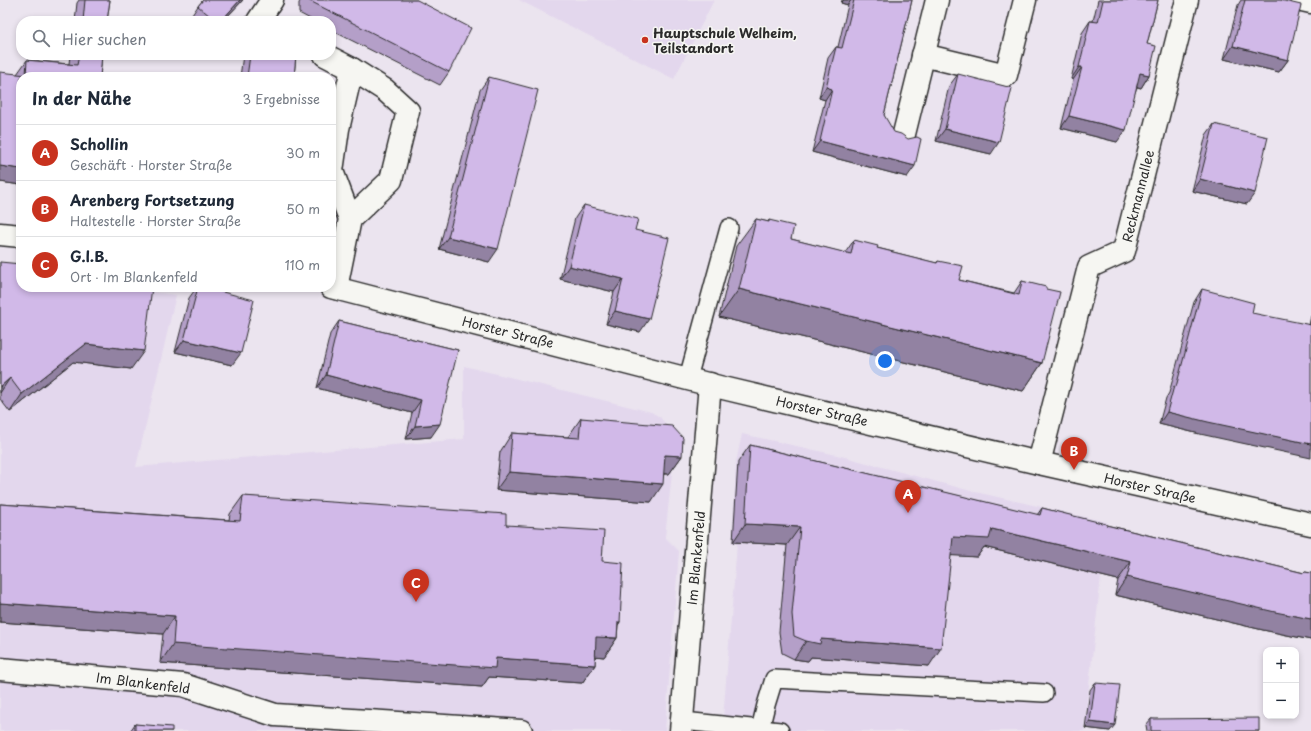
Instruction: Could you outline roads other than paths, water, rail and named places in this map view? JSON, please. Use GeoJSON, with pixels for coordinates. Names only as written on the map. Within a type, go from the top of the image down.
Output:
{"type":"FeatureCollection","features":[{"type":"Feature","properties":{"kind":"street"},"geometry":{"type":"LineString","coordinates":[[261,16],[272,0]]}},
{"type":"Feature","properties":{"kind":"street"},"geometry":{"type":"LineString","coordinates":[[903,138],[937,0]]}},
{"type":"Feature","properties":{"kind":"street"},"geometry":{"type":"LineString","coordinates":[[923,54],[1006,75],[1025,0]]}},
{"type":"Feature","properties":{"kind":"street","name":"Reckmannallee"},"geometry":{"type":"LineString","coordinates":[[1039,463],[1089,267],[1124,251],[1187,0]]}},
{"type":"Feature","properties":{"kind":"street"},"geometry":{"type":"LineString","coordinates":[[1302,0],[1311,2]]}},
{"type":"Feature","properties":{"kind":"street"},"geometry":{"type":"LineString","coordinates":[[335,60],[385,90],[408,111],[391,180],[350,219],[336,182]]}},
{"type":"Feature","properties":{"kind":"street"},"geometry":{"type":"LineString","coordinates":[[336,143],[352,69]]}},
{"type":"Feature","properties":{"kind":"street","name":"Horster Straße"},"geometry":{"type":"LineString","coordinates":[[336,278],[350,219]]}},
{"type":"Feature","properties":{"kind":"street"},"geometry":{"type":"LineString","coordinates":[[0,234],[16,236]]}},
{"type":"Feature","properties":{"kind":"street","name":"Horster Straße"},"geometry":{"type":"LineString","coordinates":[[336,288],[710,384],[1039,463],[1311,524]]}},
{"type":"Feature","properties":{"kind":"street","name":"Im Blankenfeld"},"geometry":{"type":"LineString","coordinates":[[682,726],[710,384]]}},
{"type":"Feature","properties":{"kind":"street","name":"Im Blankenfeld"},"geometry":{"type":"LineString","coordinates":[[0,669],[183,685],[275,715],[521,731]]}},
{"type":"Feature","properties":{"kind":"lane"},"geometry":{"type":"LineString","coordinates":[[688,378],[729,228]]}},
{"type":"Feature","properties":{"kind":"lane"},"geometry":{"type":"LineString","coordinates":[[760,729],[774,679],[1044,693]]}},
{"type":"Feature","properties":{"kind":"lane"},"geometry":{"type":"LineString","coordinates":[[682,726],[780,731]]}},
{"type":"Feature","properties":{"kind":"place","name":"Hauptschule Welheim, Teilstandort"},"geometry":{"type":"Point","coordinates":[645,40]}},
{"type":"Feature","properties":{"kind":"place","name":"Arenberg Fortsetzung"},"geometry":{"type":"Point","coordinates":[1074,470]}},
{"type":"Feature","properties":{"kind":"place","name":"Schollin"},"geometry":{"type":"Point","coordinates":[908,513]}},
{"type":"Feature","properties":{"kind":"place","name":"G.I.B."},"geometry":{"type":"Point","coordinates":[416,602]}}]}
